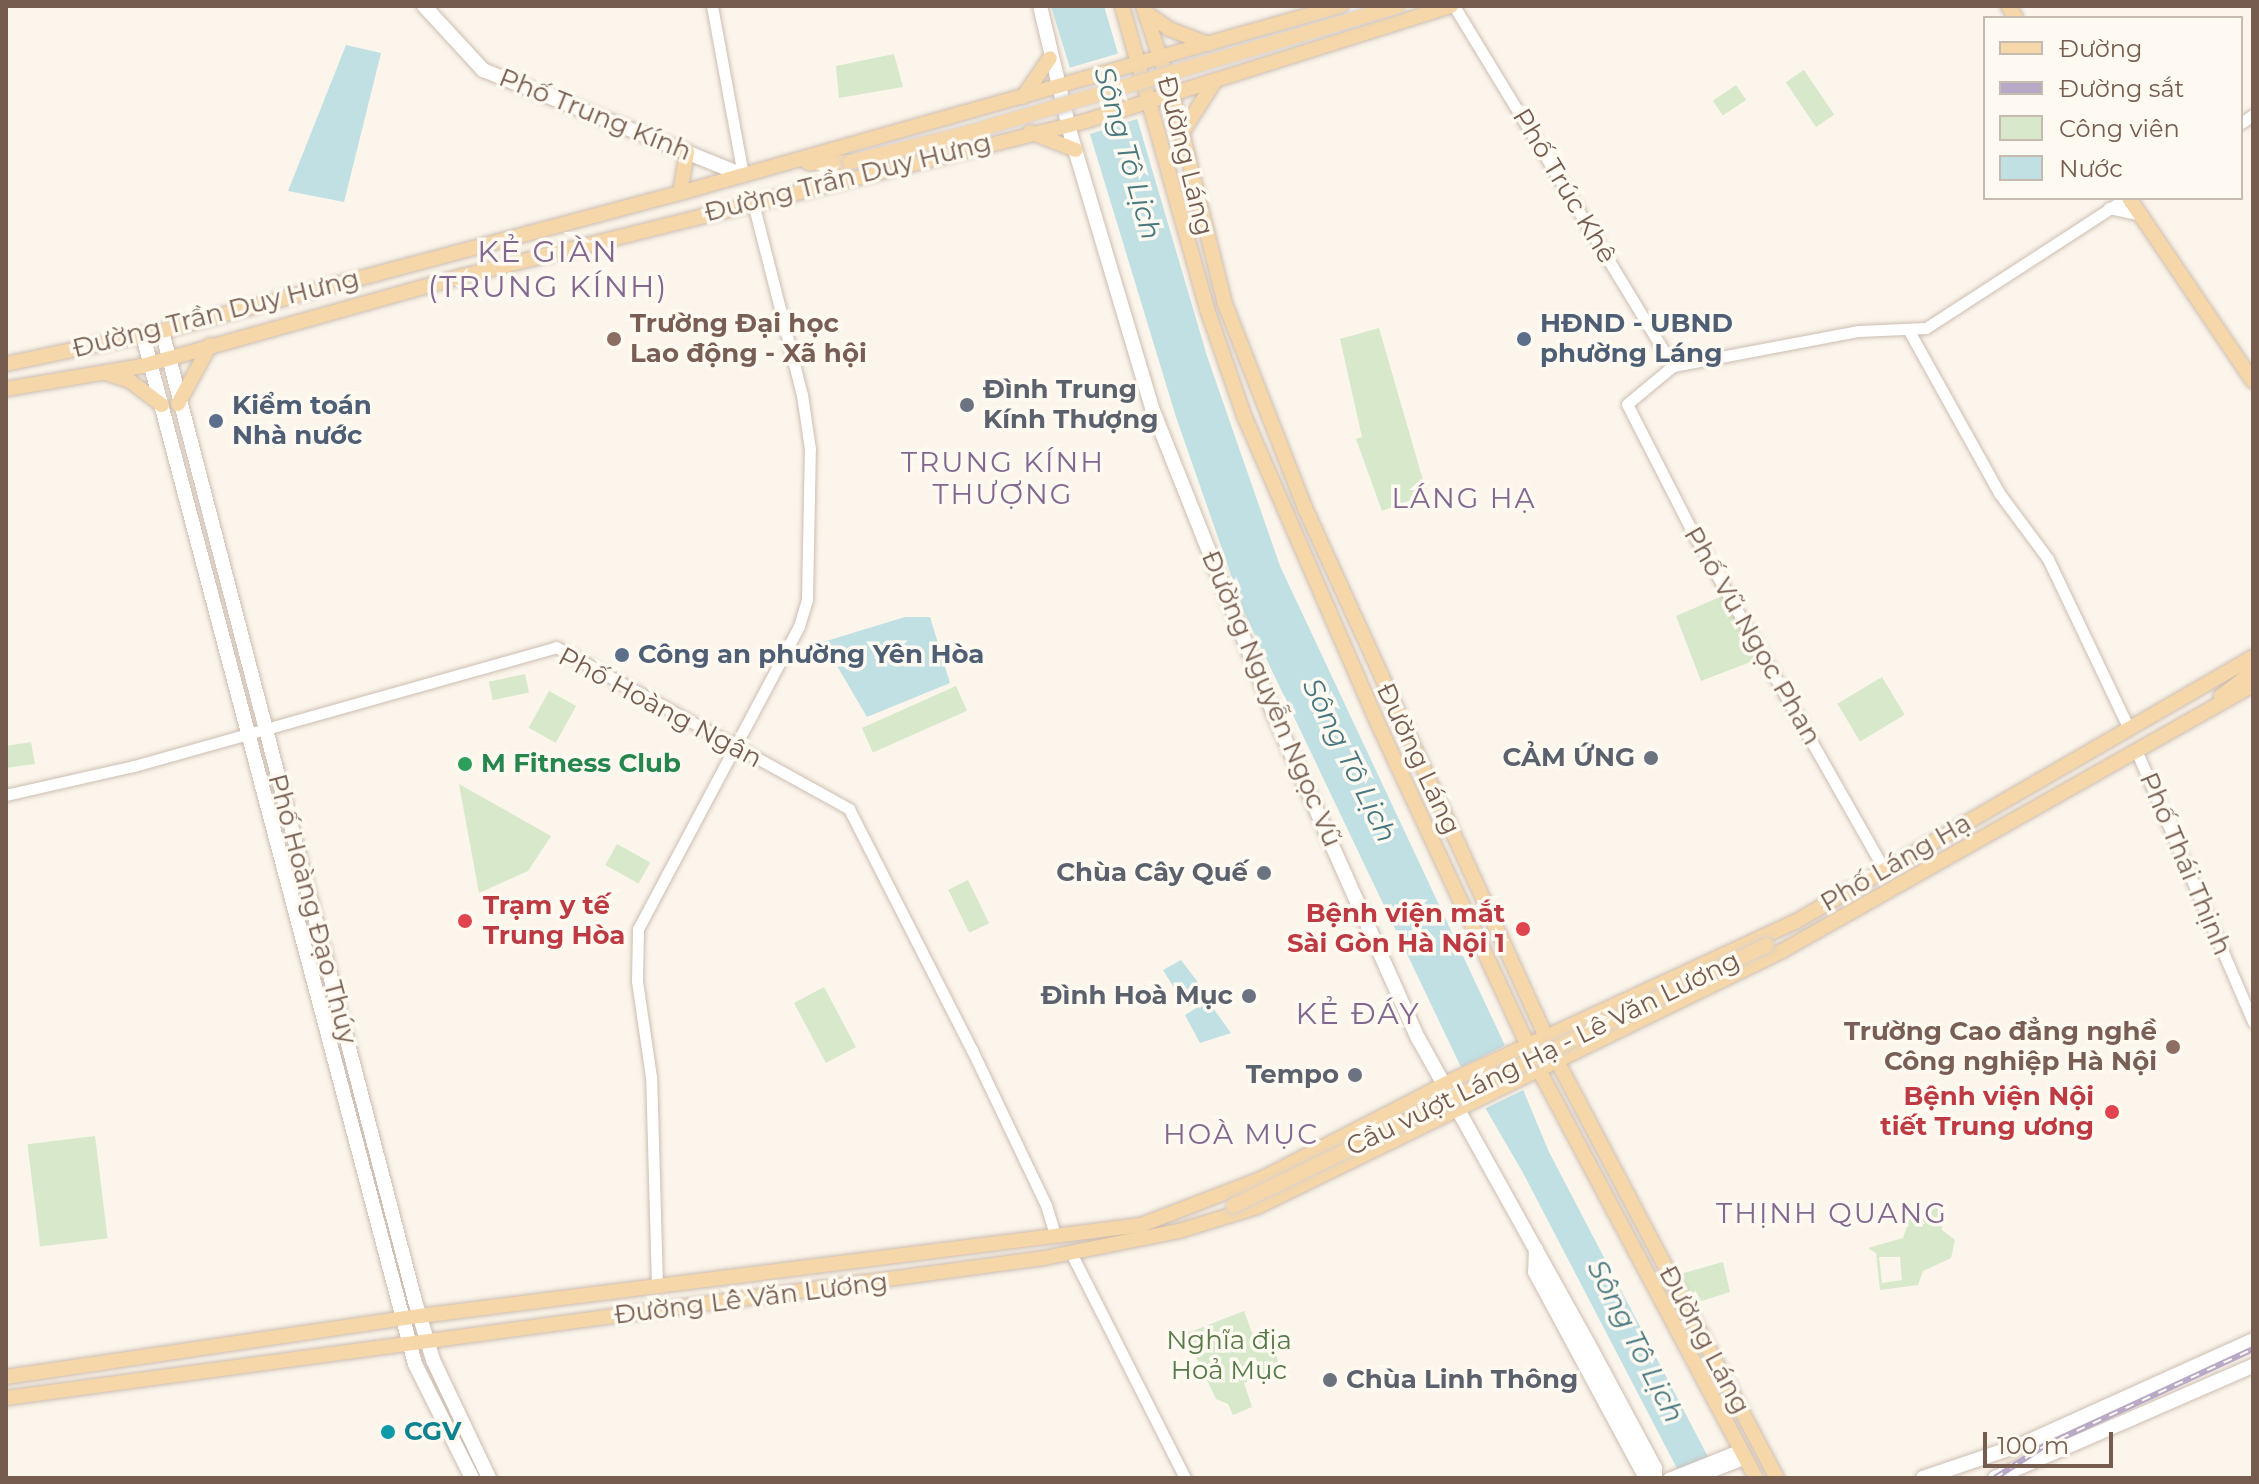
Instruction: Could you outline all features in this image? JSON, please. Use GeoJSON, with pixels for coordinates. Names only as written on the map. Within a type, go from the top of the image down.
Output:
{"type":"FeatureCollection","features":[{"type":"Feature","properties":{"kind":"main road","name":"Phố Trung Kính"},"geometry":{"type":"LineString","coordinates":[[424,6],[483,70],[743,175]]}},
{"type":"Feature","properties":{"kind":"main road","name":"Đường Nguyễn Ngọc Vũ"},"geometry":{"type":"LineString","coordinates":[[1040,6],[1068,124],[1167,452],[1318,815],[1536,1249],[1655,1468],[1655,1478]]}},
{"type":"Feature","properties":{"kind":"main road","name":"Đường Láng"},"geometry":{"type":"LineString","coordinates":[[1122,6],[1140,62],[1144,102],[1230,378],[1334,624],[1539,1070],[1690,1354],[1738,1456],[1756,1478]]}},
{"type":"Feature","properties":{"kind":"main road","name":"Đường Trần Duy Hưng"},"geometry":{"type":"LineString","coordinates":[[6,364],[143,336],[791,164],[1057,85],[1341,6]]}},
{"type":"Feature","properties":{"kind":"main road"},"geometry":{"type":"LineString","coordinates":[[791,164],[850,162],[967,133],[1398,6]]}},
{"type":"Feature","properties":{"kind":"main road","name":"Đường Trần Duy Hưng"},"geometry":{"type":"LineString","coordinates":[[6,389],[150,364],[210,345],[799,189],[856,180],[1030,132],[1086,121],[1218,77],[1453,6]]}},
{"type":"Feature","properties":{"kind":"main road"},"geometry":{"type":"LineString","coordinates":[[1144,9],[1169,29],[1209,44]]}},
{"type":"Feature","properties":{"kind":"main road","name":"Đường Láng"},"geometry":{"type":"LineString","coordinates":[[1144,9],[1172,93],[1201,223],[1237,341],[1353,615],[1557,1061],[1777,1478]]}},
{"type":"Feature","properties":{"kind":"main road"},"geometry":{"type":"LineString","coordinates":[[1227,39],[1220,46],[1221,60],[1238,71]]}},
{"type":"Feature","properties":{"kind":"main road"},"geometry":{"type":"LineString","coordinates":[[1050,58],[1023,97],[1037,109],[1030,132],[1076,150]]}},
{"type":"Feature","properties":{"kind":"main road"},"geometry":{"type":"LineString","coordinates":[[1181,134],[1218,77]]}},
{"type":"Feature","properties":{"kind":"main road"},"geometry":{"type":"LineString","coordinates":[[680,193],[687,152]]}},
{"type":"Feature","properties":{"kind":"main road"},"geometry":{"type":"LineString","coordinates":[[799,189],[850,162]]}},
{"type":"Feature","properties":{"kind":"main road"},"geometry":{"type":"LineString","coordinates":[[2130,200],[2253,381]]}},
{"type":"Feature","properties":{"kind":"main road"},"geometry":{"type":"LineString","coordinates":[[2142,200],[2253,365]]}},
{"type":"Feature","properties":{"kind":"main road"},"geometry":{"type":"LineString","coordinates":[[368,275],[374,301]]}},
{"type":"Feature","properties":{"kind":"main road","name":"Phố Hoàng Đạo Thúy"},"geometry":{"type":"LineString","coordinates":[[162,331],[178,404],[420,1316],[460,1422],[489,1478]]}},
{"type":"Feature","properties":{"kind":"main road","name":"Phố Hoàng Đạo Thúy"},"geometry":{"type":"LineString","coordinates":[[143,336],[409,1346],[445,1430],[472,1478]]}},
{"type":"Feature","properties":{"kind":"main road"},"geometry":{"type":"LineString","coordinates":[[178,404],[210,345]]}},
{"type":"Feature","properties":{"kind":"main road"},"geometry":{"type":"LineString","coordinates":[[102,372],[130,381],[162,405]]}},
{"type":"Feature","properties":{"kind":"main road"},"geometry":{"type":"LineString","coordinates":[[1334,624],[1353,615]]}},
{"type":"Feature","properties":{"kind":"main road","name":"Phố Láng Hạ"},"geometry":{"type":"LineString","coordinates":[[1527,1045],[1795,922],[2253,657]]}},
{"type":"Feature","properties":{"kind":"main road"},"geometry":{"type":"LineString","coordinates":[[2203,688],[2249,679]]}},
{"type":"Feature","properties":{"kind":"main road","name":"Phố Láng Hạ"},"geometry":{"type":"LineString","coordinates":[[1539,1070],[1804,937],[2136,750],[2215,704],[2249,679]]}},
{"type":"Feature","properties":{"kind":"main road"},"geometry":{"type":"LineString","coordinates":[[1989,810],[1998,827]]}},
{"type":"Feature","properties":{"kind":"main road","name":"Cầu vượt Láng Hạ - Lê Văn Lương"},"geometry":{"type":"LineString","coordinates":[[1203,1224],[1233,1206],[1767,945],[1795,922]]}},
{"type":"Feature","properties":{"kind":"main road","name":"Cầu vượt Láng Hạ - Lê Văn Lương"},"geometry":{"type":"LineString","coordinates":[[1767,945],[1804,937]]}},
{"type":"Feature","properties":{"kind":"main road"},"geometry":{"type":"LineString","coordinates":[[1607,1008],[1616,1030]]}},
{"type":"Feature","properties":{"kind":"main road","name":"Đường Lê Văn Lương"},"geometry":{"type":"LineString","coordinates":[[6,1377],[420,1316],[1141,1225],[1196,1207],[1527,1045]]}},
{"type":"Feature","properties":{"kind":"main road","name":"Đường Lê Văn Lương"},"geometry":{"type":"LineString","coordinates":[[6,1398],[409,1346],[1071,1253],[1203,1224],[1303,1187],[1539,1070]]}},
{"type":"Feature","properties":{"kind":"main road"},"geometry":{"type":"LineString","coordinates":[[1391,1112],[1404,1136]]}},
{"type":"Feature","properties":{"kind":"main road","name":"Cầu vượt Láng Hạ - Lê Văn Lương"},"geometry":{"type":"LineString","coordinates":[[1196,1207],[1233,1206]]}},
{"type":"Feature","properties":{"kind":"main road","name":"Đường Nguyễn Ngọc Vũ"},"geometry":{"type":"LineString","coordinates":[[1536,1249],[1535,1272],[1646,1478]]}},
{"type":"Feature","properties":{"kind":"main road"},"geometry":{"type":"LineString","coordinates":[[756,1273],[762,1297]]}},
{"type":"Feature","properties":{"kind":"main road"},"geometry":{"type":"LineString","coordinates":[[1923,1478],[2000,1453],[2253,1340]]}},
{"type":"Feature","properties":{"kind":"main road"},"geometry":{"type":"LineString","coordinates":[[1690,1354],[1706,1345]]}},
{"type":"Feature","properties":{"kind":"main road"},"geometry":{"type":"LineString","coordinates":[[1995,1478],[2012,1475],[2253,1366]]}},
{"type":"Feature","properties":{"kind":"main road"},"geometry":{"type":"LineString","coordinates":[[2096,1411],[2105,1432]]}},
{"type":"Feature","properties":{"kind":"main road"},"geometry":{"type":"LineString","coordinates":[[445,1430],[460,1422]]}},
{"type":"Feature","properties":{"kind":"street"},"geometry":{"type":"LineString","coordinates":[[712,6],[743,175]]}},
{"type":"Feature","properties":{"kind":"street","name":"Phố Trúc Khê"},"geometry":{"type":"LineString","coordinates":[[1453,6],[1673,366]]}},
{"type":"Feature","properties":{"kind":"street"},"geometry":{"type":"LineString","coordinates":[[1673,366],[1859,331],[1926,328],[2124,200]]}},
{"type":"Feature","properties":{"kind":"street"},"geometry":{"type":"LineString","coordinates":[[657,1286],[651,1077],[637,981],[638,929],[799,626],[807,599],[813,494],[802,395],[753,203]]}},
{"type":"Feature","properties":{"kind":"street"},"geometry":{"type":"LineString","coordinates":[[2109,208],[2141,215]]}},
{"type":"Feature","properties":{"kind":"street"},"geometry":{"type":"LineString","coordinates":[[1909,331],[1999,493],[2048,559],[2129,729]]}},
{"type":"Feature","properties":{"kind":"street","name":"Phố Vũ Ngọc Phan"},"geometry":{"type":"LineString","coordinates":[[1673,366],[1630,399],[1628,414],[1687,524],[1885,871]]}},
{"type":"Feature","properties":{"kind":"street","name":"Phố Hoàng Ngân"},"geometry":{"type":"LineString","coordinates":[[6,795],[264,731],[556,647],[849,809],[972,1050],[1055,1235]]}},
{"type":"Feature","properties":{"kind":"street","name":"Phố Thái Thịnh"},"geometry":{"type":"LineString","coordinates":[[2136,750],[2253,1022]]}},
{"type":"Feature","properties":{"kind":"street"},"geometry":{"type":"LineString","coordinates":[[1071,1253],[1185,1478]]}},
{"type":"Feature","properties":{"kind":"street"},"geometry":{"type":"LineString","coordinates":[[1671,1476],[1738,1456]]}},
{"type":"Feature","properties":{"kind":"street"},"geometry":{"type":"LineString","coordinates":[[1694,1478],[1738,1456]]}},
{"type":"Feature","properties":{"kind":"green space"},"geometry":{"type":"Polygon","coordinates":[[[894,54],[903,87],[839,98],[836,66],[894,54]]]}},
{"type":"Feature","properties":{"kind":"green space"},"geometry":{"type":"Polygon","coordinates":[[[1804,70],[1834,115],[1816,127],[1786,82],[1804,70]]]}},
{"type":"Feature","properties":{"kind":"green space"},"geometry":{"type":"Polygon","coordinates":[[[1736,85],[1746,100],[1723,116],[1713,101],[1736,85]]]}},
{"type":"Feature","properties":{"kind":"green space"},"geometry":{"type":"Polygon","coordinates":[[[1379,328],[1427,494],[1382,511],[1356,439],[1362,437],[1340,339],[1379,328]]]}},
{"type":"Feature","properties":{"kind":"green space"},"geometry":{"type":"Polygon","coordinates":[[[1722,596],[1761,658],[1701,681],[1676,616],[1722,596]]]}},
{"type":"Feature","properties":{"kind":"green space"},"geometry":{"type":"Polygon","coordinates":[[[525,674],[529,693],[493,700],[489,682],[525,674]]]}},
{"type":"Feature","properties":{"kind":"green space"},"geometry":{"type":"Polygon","coordinates":[[[1882,677],[1905,715],[1860,741],[1837,704],[1882,677]]]}},
{"type":"Feature","properties":{"kind":"green space"},"geometry":{"type":"Polygon","coordinates":[[[956,686],[967,711],[873,753],[862,728],[956,686]]]}},
{"type":"Feature","properties":{"kind":"green space"},"geometry":{"type":"Polygon","coordinates":[[[549,691],[576,706],[556,743],[529,728],[549,691]]]}},
{"type":"Feature","properties":{"kind":"green space"},"geometry":{"type":"Polygon","coordinates":[[[31,742],[35,764],[6,768],[6,746],[31,742]]]}},
{"type":"Feature","properties":{"kind":"green space"},"geometry":{"type":"Polygon","coordinates":[[[459,784],[551,836],[528,871],[479,893],[459,784]]]}},
{"type":"Feature","properties":{"kind":"green space"},"geometry":{"type":"Polygon","coordinates":[[[617,844],[650,862],[639,883],[605,865],[617,844]]]}},
{"type":"Feature","properties":{"kind":"green space"},"geometry":{"type":"Polygon","coordinates":[[[968,880],[989,923],[969,933],[948,890],[968,880]]]}},
{"type":"Feature","properties":{"kind":"green space"},"geometry":{"type":"Polygon","coordinates":[[[824,987],[856,1047],[826,1063],[794,1003],[824,987]]]}},
{"type":"Feature","properties":{"kind":"green space"},"geometry":{"type":"Polygon","coordinates":[[[95,1136],[108,1238],[40,1247],[28,1144],[95,1136]]]}},
{"type":"Feature","properties":{"kind":"green space"},"geometry":{"type":"Polygon","coordinates":[[[1940,1207],[1942,1230],[1955,1240],[1951,1258],[1923,1271],[1918,1285],[1880,1290],[1876,1253],[1868,1248],[1903,1238],[1912,1212],[1940,1207]],[[1879,1257],[1882,1283],[1902,1280],[1900,1257],[1879,1257]]]}},
{"type":"Feature","properties":{"kind":"green space"},"geometry":{"type":"Polygon","coordinates":[[[1723,1262],[1730,1292],[1695,1303],[1680,1274],[1723,1262]]]}},
{"type":"Feature","properties":{"kind":"green space","name":"Nghĩa địa Hoả Mục"},"geometry":{"type":"Polygon","coordinates":[[[1244,1311],[1255,1341],[1272,1336],[1280,1370],[1244,1383],[1252,1407],[1233,1415],[1228,1404],[1216,1399],[1185,1334],[1244,1311]]]}},
{"type":"Feature","properties":{"kind":"water","name":"Sông Tô Lịch"},"geometry":{"type":"Polygon","coordinates":[[[1051,6],[1104,6],[1207,356],[1280,566],[1502,1039],[1549,1152],[1719,1478],[1682,1478],[1522,1171],[1459,1063],[1244,612],[1176,417],[1051,6]]]}},
{"type":"Feature","properties":{"kind":"water"},"geometry":{"type":"Polygon","coordinates":[[[346,45],[381,53],[344,202],[288,191],[346,45]]]}},
{"type":"Feature","properties":{"kind":"water"},"geometry":{"type":"Polygon","coordinates":[[[905,617],[930,617],[950,683],[867,717],[823,642],[905,617]]]}},
{"type":"Feature","properties":{"kind":"water"},"geometry":{"type":"Polygon","coordinates":[[[1181,960],[1206,993],[1185,1005],[1163,970],[1181,960]]]}},
{"type":"Feature","properties":{"kind":"water"},"geometry":{"type":"Polygon","coordinates":[[[1208,1001],[1231,1033],[1200,1043],[1185,1015],[1208,1001]]]}},
{"type":"Feature","properties":{"kind":"pier"},"geometry":{"type":"Polygon","coordinates":[[[1120,53],[1131,75],[1140,118],[1090,134],[1072,92],[1069,68],[1120,53]]]}},
{"type":"Feature","properties":{"kind":"pier"},"geometry":{"type":"Polygon","coordinates":[[[1506,1045],[1527,1088],[1479,1112],[1457,1069],[1506,1045]]]}},
{"type":"Feature","properties":{"kind":"railway"},"geometry":{"type":"LineString","coordinates":[[1995,1478],[2044,1446],[2253,1349]]}},
{"type":"Feature","properties":{"kind":"place","name":"Trường Đại học Lao động - Xã hội"},"geometry":{"type":"Point","coordinates":[614,339]}},
{"type":"Feature","properties":{"kind":"place","name":"HĐND - UBND phường Láng"},"geometry":{"type":"Point","coordinates":[1524,339]}},
{"type":"Feature","properties":{"kind":"place","name":"Đình Trung Kính Thượng"},"geometry":{"type":"Point","coordinates":[967,405]}},
{"type":"Feature","properties":{"kind":"place","name":"Kiểm toán Nhà nước"},"geometry":{"type":"Point","coordinates":[216,421]}},
{"type":"Feature","properties":{"kind":"place","name":"Công an phường Yên Hòa"},"geometry":{"type":"Point","coordinates":[622,655]}},
{"type":"Feature","properties":{"kind":"place","name":"CẢM ỨNG"},"geometry":{"type":"Point","coordinates":[1651,758]}},
{"type":"Feature","properties":{"kind":"place","name":"M Fitness Club"},"geometry":{"type":"Point","coordinates":[465,764]}},
{"type":"Feature","properties":{"kind":"place","name":"Chùa Cây Quế"},"geometry":{"type":"Point","coordinates":[1264,873]}},
{"type":"Feature","properties":{"kind":"place","name":"Trạm y tế Trung Hòa"},"geometry":{"type":"Point","coordinates":[465,921]}},
{"type":"Feature","properties":{"kind":"place","name":"Bệnh viện mắt Sài Gòn Hà Nội 1"},"geometry":{"type":"Point","coordinates":[1523,929]}},
{"type":"Feature","properties":{"kind":"place","name":"Đình Hoà Mục"},"geometry":{"type":"Point","coordinates":[1249,996]}},
{"type":"Feature","properties":{"kind":"place","name":"Trường Cao đẳng nghề Công nghiệp Hà Nội"},"geometry":{"type":"Point","coordinates":[2173,1047]}},
{"type":"Feature","properties":{"kind":"place","name":"Tempo"},"geometry":{"type":"Point","coordinates":[1355,1075]}},
{"type":"Feature","properties":{"kind":"place","name":"Bệnh viện Nội tiết Trung ương"},"geometry":{"type":"Point","coordinates":[2112,1112]}},
{"type":"Feature","properties":{"kind":"place","name":"Chùa Linh Thông"},"geometry":{"type":"Point","coordinates":[1330,1380]}},
{"type":"Feature","properties":{"kind":"place","name":"CGV"},"geometry":{"type":"Point","coordinates":[388,1432]}},
{"type":"Feature","properties":{"kind":"district","name":"KẺ GIÀN (TRUNG KÍNH)"},"geometry":{"type":"Point","coordinates":[548,269]}},
{"type":"Feature","properties":{"kind":"district","name":"TRUNG KÍNH THƯỢNG"},"geometry":{"type":"Point","coordinates":[1003,478]}},
{"type":"Feature","properties":{"kind":"district","name":"LÁNG HẠ"},"geometry":{"type":"Point","coordinates":[1464,498]}},
{"type":"Feature","properties":{"kind":"district","name":"KẺ ĐÁY"},"geometry":{"type":"Point","coordinates":[1358,1014]}},
{"type":"Feature","properties":{"kind":"district","name":"HOÀ MỤC"},"geometry":{"type":"Point","coordinates":[1241,1134]}},
{"type":"Feature","properties":{"kind":"district","name":"THỊNH QUANG"},"geometry":{"type":"Point","coordinates":[1832,1213]}}]}
